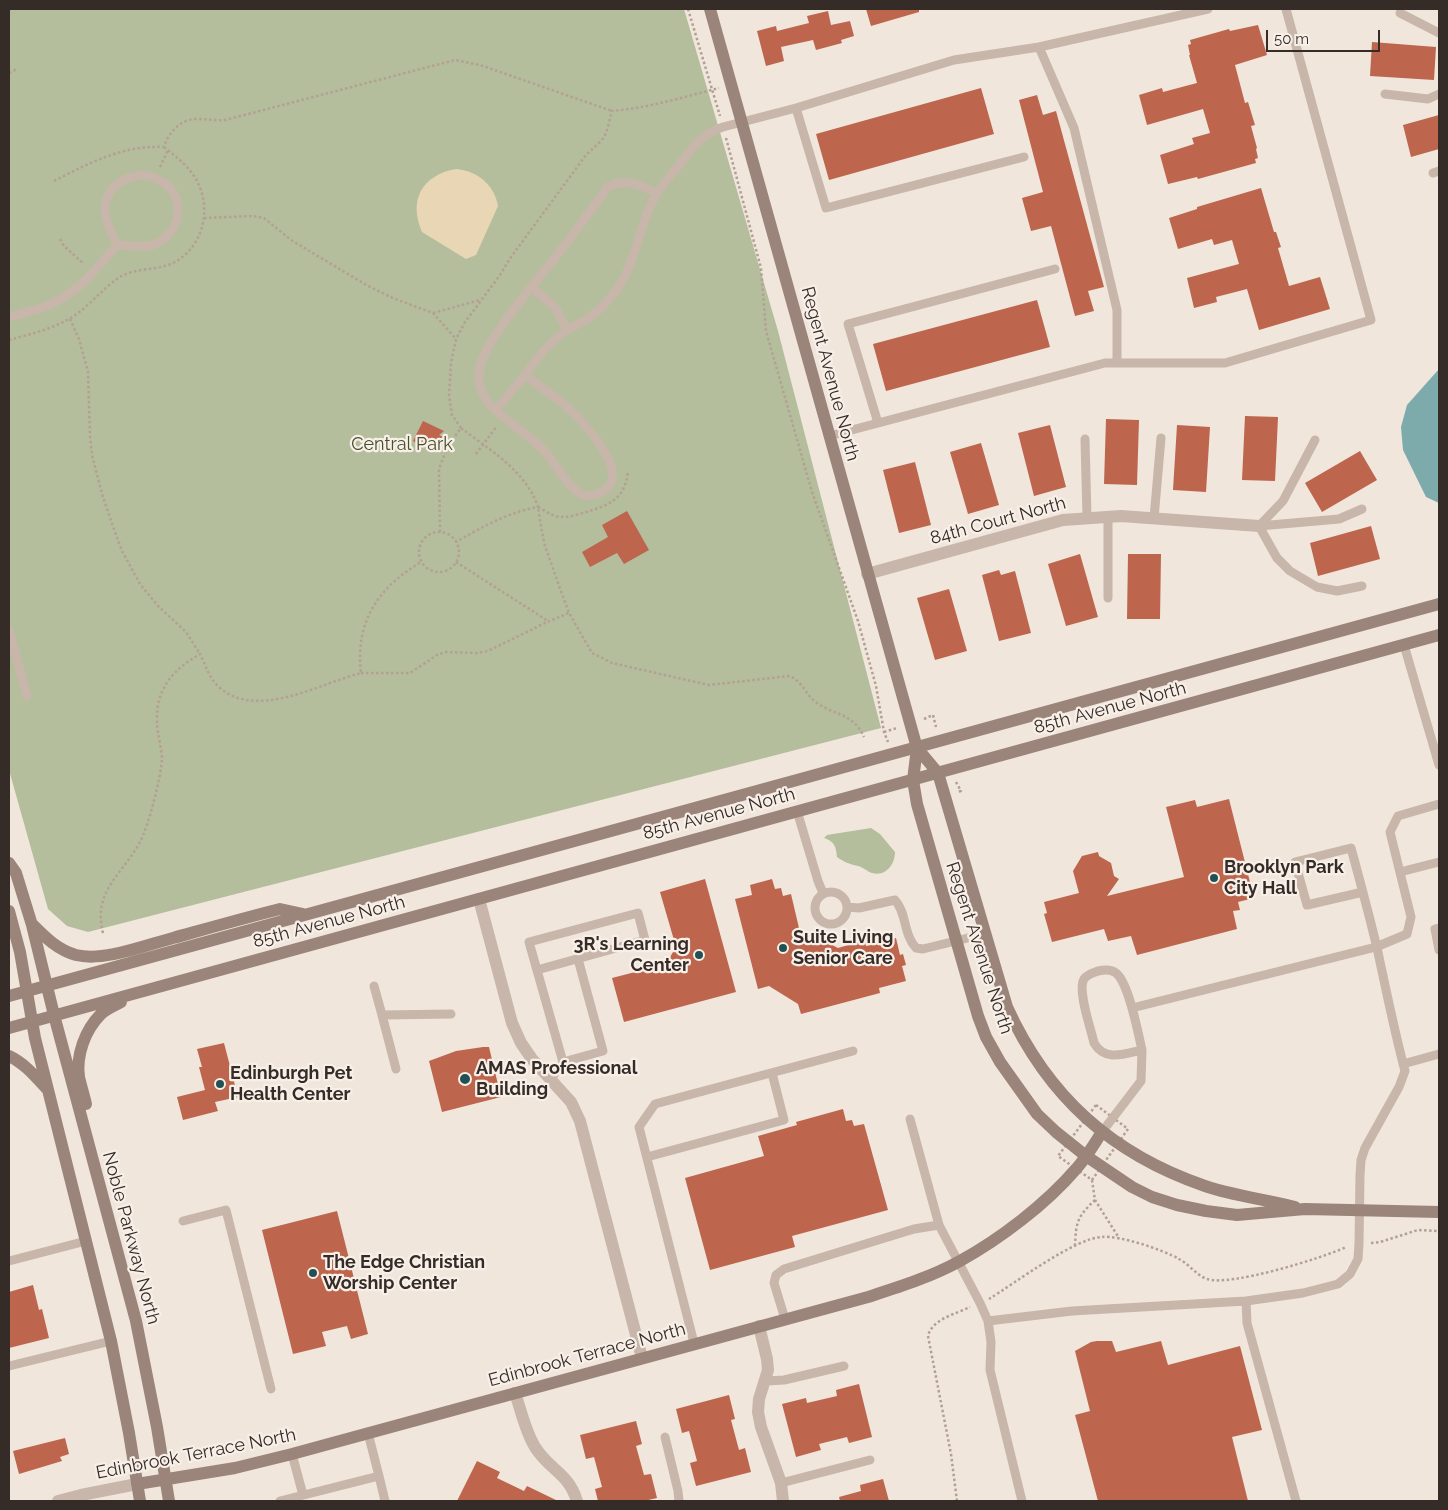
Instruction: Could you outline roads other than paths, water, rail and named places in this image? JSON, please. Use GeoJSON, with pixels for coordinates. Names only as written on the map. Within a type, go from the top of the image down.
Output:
{"type":"FeatureCollection","features":[{"type":"Feature","properties":{"kind":"main road","name":"Regent Avenue North"},"geometry":{"type":"LineString","coordinates":[[710,9],[917,748],[913,780],[917,804],[978,1016],[986,1037],[1000,1062],[1037,1114],[1086,1156]]}},
{"type":"Feature","properties":{"kind":"main road","name":"85th Avenue North"},"geometry":{"type":"LineString","coordinates":[[9,996],[1439,604]]}},
{"type":"Feature","properties":{"kind":"main road","name":"85th Avenue North"},"geometry":{"type":"LineString","coordinates":[[9,1028],[1439,635]]}},
{"type":"Feature","properties":{"kind":"main road","name":"Regent Avenue North"},"geometry":{"type":"LineString","coordinates":[[917,748],[938,773],[1007,1007],[1032,1056],[1052,1084],[1085,1118],[1102,1132]]}},
{"type":"Feature","properties":{"kind":"main road","name":"Noble Parkway North"},"geometry":{"type":"LineString","coordinates":[[9,863],[16,873],[32,925],[92,1160],[136,1321],[148,1378],[169,1501]]}},
{"type":"Feature","properties":{"kind":"main road"},"geometry":{"type":"LineString","coordinates":[[32,925],[50,942],[63,950],[77,955],[94,956],[128,950],[280,909],[306,914]]}},
{"type":"Feature","properties":{"kind":"main road"},"geometry":{"type":"LineString","coordinates":[[9,911],[20,952],[32,1021],[48,1091],[111,1341],[140,1501]]}},
{"type":"Feature","properties":{"kind":"main road"},"geometry":{"type":"LineString","coordinates":[[92,1160],[94,1138],[79,1076],[81,1047],[100,1014],[145,990]]}},
{"type":"Feature","properties":{"kind":"main road"},"geometry":{"type":"LineString","coordinates":[[9,1056],[29,1069],[48,1091]]}},
{"type":"Feature","properties":{"kind":"main road"},"geometry":{"type":"LineString","coordinates":[[1102,1132],[1147,1161],[1178,1176],[1232,1194],[1265,1199],[1304,1209]]}},
{"type":"Feature","properties":{"kind":"main road","name":"Edinbrook Terrace North"},"geometry":{"type":"LineString","coordinates":[[137,1484],[235,1468],[292,1454],[901,1286],[958,1262],[974,1253],[1028,1214],[1072,1173],[1102,1132]]}},
{"type":"Feature","properties":{"kind":"main road"},"geometry":{"type":"LineString","coordinates":[[1086,1156],[1132,1187],[1152,1197],[1206,1211],[1238,1215],[1304,1209],[1439,1212]]}},
{"type":"Feature","properties":{"kind":"street","name":"84th Court North"},"geometry":{"type":"LineString","coordinates":[[867,574],[1063,520],[1087,517],[1154,518],[1259,526]]}},
{"type":"Feature","properties":{"kind":"street"},"geometry":{"type":"LineString","coordinates":[[478,899],[512,1024],[521,1043],[532,1059],[571,1102],[580,1121],[642,1358]]}},
{"type":"Feature","properties":{"kind":"street"},"geometry":{"type":"LineString","coordinates":[[759,1326],[768,1370],[759,1399],[758,1412],[761,1427],[780,1483],[783,1501]]}},
{"type":"Feature","properties":{"kind":"street"},"geometry":{"type":"LineString","coordinates":[[516,1393],[529,1436],[535,1447],[571,1485],[577,1501]]}},
{"type":"Feature","properties":{"kind":"street","name":"Edinbrook Terrace North"},"geometry":{"type":"LineString","coordinates":[[58,1501],[137,1484]]}},
{"type":"Feature","properties":{"kind":"lane"},"geometry":{"type":"LineString","coordinates":[[496,410],[544,349],[567,330],[598,311],[618,288],[628,271],[642,226],[657,194],[695,144],[712,130],[796,108],[954,60],[1039,47],[1208,9]]}},
{"type":"Feature","properties":{"kind":"lane"},"geometry":{"type":"LineString","coordinates":[[829,436],[1105,363],[1225,362],[1371,320],[1286,9]]}},
{"type":"Feature","properties":{"kind":"lane"},"geometry":{"type":"LineString","coordinates":[[1400,13],[1439,33]]}},
{"type":"Feature","properties":{"kind":"lane"},"geometry":{"type":"LineString","coordinates":[[1039,47],[1074,128],[1117,310],[1118,363]]}},
{"type":"Feature","properties":{"kind":"lane"},"geometry":{"type":"LineString","coordinates":[[1385,94],[1428,99],[1439,94]]}},
{"type":"Feature","properties":{"kind":"lane"},"geometry":{"type":"LineString","coordinates":[[796,108],[826,208],[1024,157]]}},
{"type":"Feature","properties":{"kind":"lane"},"geometry":{"type":"LineString","coordinates":[[9,316],[35,310],[63,298],[77,288],[117,245],[149,246],[162,240],[171,232],[178,218],[178,206],[174,194],[167,185],[145,175],[133,176],[122,180],[113,188],[107,199],[105,211],[117,245]]}},
{"type":"Feature","properties":{"kind":"lane"},"geometry":{"type":"LineString","coordinates":[[524,375],[564,404],[597,440],[611,466],[613,476],[607,489],[598,495],[585,495],[574,490],[536,442],[496,410],[482,393],[478,374],[480,360],[486,349],[608,187],[615,183],[634,183],[657,194]]}},
{"type":"Feature","properties":{"kind":"lane"},"geometry":{"type":"LineString","coordinates":[[878,423],[848,324],[1055,269]]}},
{"type":"Feature","properties":{"kind":"lane"},"geometry":{"type":"LineString","coordinates":[[532,288],[555,308],[567,330]]}},
{"type":"Feature","properties":{"kind":"lane"},"geometry":{"type":"LineString","coordinates":[[1154,518],[1161,438]]}},
{"type":"Feature","properties":{"kind":"lane"},"geometry":{"type":"LineString","coordinates":[[1086,439],[1087,517]]}},
{"type":"Feature","properties":{"kind":"lane"},"geometry":{"type":"LineString","coordinates":[[1259,526],[1283,501],[1315,440]]}},
{"type":"Feature","properties":{"kind":"lane"},"geometry":{"type":"LineString","coordinates":[[1259,526],[1339,519],[1362,509]]}},
{"type":"Feature","properties":{"kind":"lane"},"geometry":{"type":"LineString","coordinates":[[1108,516],[1108,598]]}},
{"type":"Feature","properties":{"kind":"lane"},"geometry":{"type":"LineString","coordinates":[[1259,526],[1276,558],[1290,570],[1317,587],[1337,591],[1362,586]]}},
{"type":"Feature","properties":{"kind":"lane"},"geometry":{"type":"LineString","coordinates":[[9,630],[27,696]]}},
{"type":"Feature","properties":{"kind":"lane"},"geometry":{"type":"LineString","coordinates":[[1404,646],[1439,765]]}},
{"type":"Feature","properties":{"kind":"lane"},"geometry":{"type":"LineString","coordinates":[[1132,1008],[1376,947],[1407,934],[1411,917],[1390,832],[1398,816],[1439,804]]}},
{"type":"Feature","properties":{"kind":"lane"},"geometry":{"type":"LineString","coordinates":[[797,811],[823,893]]}},
{"type":"Feature","properties":{"kind":"lane"},"geometry":{"type":"LineString","coordinates":[[988,1321],[1072,1311],[1246,1301],[1303,1293],[1338,1284],[1350,1274],[1358,1259],[1361,1160],[1370,1136],[1399,1087],[1405,1071],[1363,892],[1352,848],[1295,862],[1307,905],[1363,892]]}},
{"type":"Feature","properties":{"kind":"lane"},"geometry":{"type":"LineString","coordinates":[[1400,872],[1439,862]]}},
{"type":"Feature","properties":{"kind":"lane"},"geometry":{"type":"LineString","coordinates":[[838,892],[845,899],[846,914],[839,922],[824,923],[816,915],[814,909],[817,898],[823,893],[838,892]]}},
{"type":"Feature","properties":{"kind":"lane"},"geometry":{"type":"LineString","coordinates":[[847,908],[859,908],[895,900],[900,905],[910,941],[916,948],[924,949],[984,934]]}},
{"type":"Feature","properties":{"kind":"lane"},"geometry":{"type":"LineString","coordinates":[[537,970],[645,940],[638,913],[529,942],[563,1062]]}},
{"type":"Feature","properties":{"kind":"lane"},"geometry":{"type":"LineString","coordinates":[[1439,928],[1435,929],[1439,950]]}},
{"type":"Feature","properties":{"kind":"lane"},"geometry":{"type":"LineString","coordinates":[[551,1079],[563,1062],[603,1051],[578,959]]}},
{"type":"Feature","properties":{"kind":"lane"},"geometry":{"type":"LineString","coordinates":[[1102,1132],[1141,1080],[1142,1050],[1132,1008],[1117,973],[1110,970],[1100,970],[1090,974],[1084,980],[1082,991],[1094,1043],[1098,1050],[1107,1055],[1142,1050]]}},
{"type":"Feature","properties":{"kind":"lane"},"geometry":{"type":"LineString","coordinates":[[374,986],[396,1068]]}},
{"type":"Feature","properties":{"kind":"lane"},"geometry":{"type":"LineString","coordinates":[[382,1015],[451,1014]]}},
{"type":"Feature","properties":{"kind":"lane"},"geometry":{"type":"LineString","coordinates":[[694,1344],[639,1128],[655,1104],[853,1051]]}},
{"type":"Feature","properties":{"kind":"lane"},"geometry":{"type":"LineString","coordinates":[[1403,1064],[1439,1054]]}},
{"type":"Feature","properties":{"kind":"lane"},"geometry":{"type":"LineString","coordinates":[[647,1157],[784,1120],[772,1073]]}},
{"type":"Feature","properties":{"kind":"lane"},"geometry":{"type":"LineString","coordinates":[[910,1119],[938,1225],[988,1321],[991,1342],[990,1370],[1022,1501]]}},
{"type":"Feature","properties":{"kind":"lane"},"geometry":{"type":"LineString","coordinates":[[183,1221],[226,1210],[271,1389]]}},
{"type":"Feature","properties":{"kind":"lane"},"geometry":{"type":"LineString","coordinates":[[784,1319],[774,1283],[776,1275],[784,1269],[914,1228],[938,1225]]}},
{"type":"Feature","properties":{"kind":"lane"},"geometry":{"type":"LineString","coordinates":[[9,1261],[86,1241]]}},
{"type":"Feature","properties":{"kind":"lane"},"geometry":{"type":"LineString","coordinates":[[1246,1301],[1246,1323],[1296,1501]]}},
{"type":"Feature","properties":{"kind":"lane"},"geometry":{"type":"LineString","coordinates":[[9,1366],[111,1341]]}},
{"type":"Feature","properties":{"kind":"lane"},"geometry":{"type":"LineString","coordinates":[[766,1381],[784,1380],[844,1366]]}},
{"type":"Feature","properties":{"kind":"lane"},"geometry":{"type":"LineString","coordinates":[[368,1433],[385,1501]]}},
{"type":"Feature","properties":{"kind":"lane"},"geometry":{"type":"LineString","coordinates":[[665,1437],[678,1491],[678,1501]]}},
{"type":"Feature","properties":{"kind":"lane"},"geometry":{"type":"LineString","coordinates":[[292,1454],[303,1495]]}},
{"type":"Feature","properties":{"kind":"lane"},"geometry":{"type":"LineString","coordinates":[[780,1483],[870,1460]]}},
{"type":"Feature","properties":{"kind":"lane"},"geometry":{"type":"LineString","coordinates":[[280,1501],[379,1476]]}},
{"type":"Feature","properties":{"kind":"water"},"geometry":{"type":"Polygon","coordinates":[[[1439,369],[1439,503],[1426,497],[1403,450],[1401,427],[1407,405],[1439,369]]]}},
{"type":"Feature","properties":{"kind":"place","name":"Brooklyn Park City Hall"},"geometry":{"type":"Point","coordinates":[1214,878]}},
{"type":"Feature","properties":{"kind":"place","name":"Suite Living Senior Care"},"geometry":{"type":"Point","coordinates":[783,948]}},
{"type":"Feature","properties":{"kind":"place","name":"3R's Learning Center"},"geometry":{"type":"Point","coordinates":[699,955]}},
{"type":"Feature","properties":{"kind":"place","name":"AMAS Professional Building"},"geometry":{"type":"Point","coordinates":[465,1079]}},
{"type":"Feature","properties":{"kind":"place","name":"Edinburgh Pet Health Center"},"geometry":{"type":"Point","coordinates":[220,1084]}},
{"type":"Feature","properties":{"kind":"place","name":"The Edge Christian Worship Center"},"geometry":{"type":"Point","coordinates":[313,1273]}},
{"type":"Feature","properties":{"kind":"park label","name":"Central Park"},"geometry":{"type":"Point","coordinates":[402,445]}}]}
